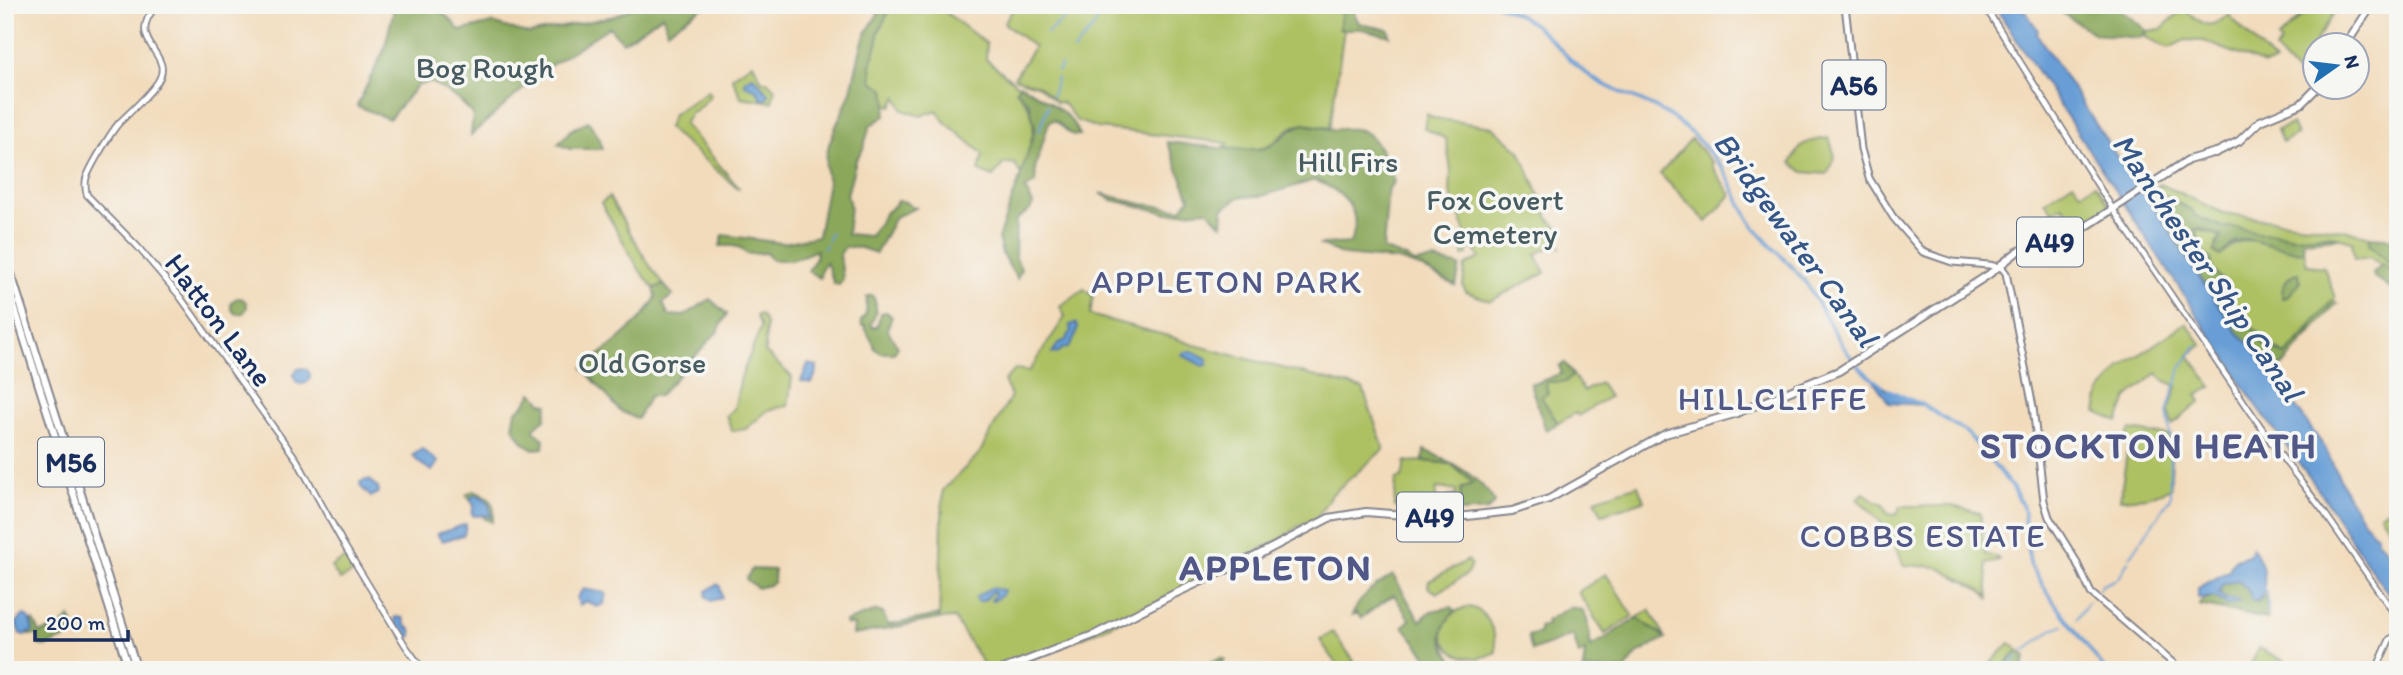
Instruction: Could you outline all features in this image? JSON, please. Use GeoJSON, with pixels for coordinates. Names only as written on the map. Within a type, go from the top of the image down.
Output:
{"type":"FeatureCollection","features":[{"type":"Feature","properties":{"kind":"highway"},"geometry":{"type":"LineString","coordinates":[[2354,32],[2372,5]]}},
{"type":"Feature","properties":{"kind":"highway","name":"A49"},"geometry":{"type":"LineString","coordinates":[[2183,164],[2239,141],[2260,121],[2294,106],[2302,99]]}},
{"type":"Feature","properties":{"kind":"highway","name":"A49"},"geometry":{"type":"LineString","coordinates":[[1001,670],[1096,634],[1256,556],[1323,520],[1355,513],[1455,517],[1523,509],[1549,499],[1665,434],[1734,414],[1854,362],[2022,250],[2072,235],[2194,157],[2216,152]]}},
{"type":"Feature","properties":{"kind":"highway","name":"M56"},"geometry":{"type":"LineString","coordinates":[[5,255],[137,670]]}},
{"type":"Feature","properties":{"kind":"highway","name":"M56"},"geometry":{"type":"LineString","coordinates":[[5,278],[130,670]]}},
{"type":"Feature","properties":{"kind":"main road","name":"Hatton Lane"},"geometry":{"type":"LineString","coordinates":[[157,5],[147,17],[144,29],[160,62],[161,74],[155,85],[114,129],[89,173],[85,187],[87,195],[137,246],[178,294],[298,460],[344,545],[423,670]]}},
{"type":"Feature","properties":{"kind":"main road","name":"A56"},"geometry":{"type":"LineString","coordinates":[[1845,5],[1864,166],[1893,217],[1923,252],[1952,262],[1998,267]]}},
{"type":"Feature","properties":{"kind":"main road"},"geometry":{"type":"LineString","coordinates":[[1984,5],[2113,209],[2271,442],[2324,512],[2398,619]]}},
{"type":"Feature","properties":{"kind":"main road"},"geometry":{"type":"LineString","coordinates":[[1998,267],[2006,277],[2033,407],[2045,507],[2049,517],[2075,559],[2091,593],[2181,670]]}},
{"type":"Feature","properties":{"kind":"main road"},"geometry":{"type":"LineString","coordinates":[[2376,670],[2390,639],[2398,635]]}},
{"type":"Feature","properties":{"kind":"green space","name":"Bog Rough"},"geometry":{"type":"Polygon","coordinates":[[[395,5],[432,8],[446,16],[460,31],[492,23],[529,34],[615,16],[638,5],[706,5],[667,31],[663,15],[623,42],[609,27],[547,68],[471,135],[473,114],[459,100],[431,82],[418,85],[389,119],[357,106],[384,50],[395,5]]]}},
{"type":"Feature","properties":{"kind":"green space"},"geometry":{"type":"Polygon","coordinates":[[[882,5],[892,5],[878,33],[871,65],[872,81],[885,89],[885,116],[870,126],[863,149],[856,160],[847,195],[850,206],[847,234],[870,236],[897,201],[916,208],[895,217],[876,253],[845,247],[840,254],[843,280],[839,285],[834,284],[826,262],[820,278],[808,271],[817,250],[792,260],[772,260],[766,253],[747,254],[738,247],[720,246],[723,235],[783,243],[818,236],[828,182],[826,158],[832,135],[851,90],[864,38],[882,5]]]}},
{"type":"Feature","properties":{"kind":"green space"},"geometry":{"type":"Polygon","coordinates":[[[892,5],[936,5],[987,44],[986,59],[1019,86],[1016,90],[1025,101],[1033,121],[1031,141],[1021,175],[1014,163],[1003,164],[993,177],[979,171],[983,154],[944,121],[937,110],[921,116],[903,110],[897,97],[892,106],[885,104],[885,89],[872,81],[871,65],[878,33],[892,5]]]}},
{"type":"Feature","properties":{"kind":"green space"},"geometry":{"type":"Polygon","coordinates":[[[1016,5],[1343,5],[1340,28],[1344,29],[1330,128],[1295,126],[1268,146],[1249,150],[1224,148],[1228,143],[1098,128],[1077,121],[1063,103],[1056,102],[1039,86],[1014,78],[1034,47],[1004,23],[1016,5]]]}},
{"type":"Feature","properties":{"kind":"green space"},"geometry":{"type":"Polygon","coordinates":[[[1343,5],[1355,5],[1355,15],[1359,23],[1389,30],[1390,36],[1362,29],[1339,29],[1343,5]]]}},
{"type":"Feature","properties":{"kind":"green space"},"geometry":{"type":"Polygon","coordinates":[[[2050,5],[2115,5],[2147,31],[2139,38],[2095,34],[2050,5]]]}},
{"type":"Feature","properties":{"kind":"green space"},"geometry":{"type":"Polygon","coordinates":[[[2308,5],[2339,5],[2322,32],[2302,32],[2302,71],[2298,75],[2275,50],[2281,43],[2278,39],[2308,5]]]}},
{"type":"Feature","properties":{"kind":"green space"},"geometry":{"type":"Polygon","coordinates":[[[2183,9],[2210,25],[2229,15],[2275,63],[2265,65],[2204,41],[2185,40],[2169,48],[2145,37],[2147,31],[2161,29],[2183,9]]]}},
{"type":"Feature","properties":{"kind":"green space"},"geometry":{"type":"Polygon","coordinates":[[[753,63],[762,81],[767,81],[775,89],[772,102],[741,97],[732,77],[753,63]]]}},
{"type":"Feature","properties":{"kind":"green space"},"geometry":{"type":"Polygon","coordinates":[[[1020,84],[1062,111],[1080,135],[1071,134],[1054,120],[1049,122],[1035,168],[1036,182],[1025,189],[1033,204],[1030,210],[1016,220],[1015,256],[1021,269],[1017,279],[1002,254],[998,238],[1035,128],[1029,103],[1016,90],[1020,84]]]}},
{"type":"Feature","properties":{"kind":"green space"},"geometry":{"type":"Polygon","coordinates":[[[708,91],[711,95],[695,112],[692,111],[684,124],[738,189],[668,128],[673,114],[708,91]]]}},
{"type":"Feature","properties":{"kind":"green space","name":"Fox Covert Cemetery"},"geometry":{"type":"Polygon","coordinates":[[[1427,114],[1433,118],[1493,127],[1520,151],[1549,218],[1563,235],[1555,239],[1560,247],[1552,246],[1536,254],[1545,273],[1490,301],[1466,292],[1463,286],[1465,266],[1480,258],[1473,247],[1468,249],[1468,255],[1463,256],[1465,230],[1450,192],[1451,171],[1446,139],[1424,128],[1427,114]]]}},
{"type":"Feature","properties":{"kind":"green space"},"geometry":{"type":"Polygon","coordinates":[[[588,121],[600,139],[602,149],[570,149],[558,144],[571,130],[588,121]]]}},
{"type":"Feature","properties":{"kind":"green space","name":"Hill Firs"},"geometry":{"type":"Polygon","coordinates":[[[1304,124],[1332,129],[1356,129],[1372,138],[1386,160],[1394,182],[1388,189],[1383,249],[1414,263],[1434,260],[1460,266],[1456,286],[1420,267],[1398,260],[1344,255],[1320,245],[1350,243],[1355,221],[1353,212],[1342,196],[1315,180],[1262,196],[1239,197],[1223,209],[1222,225],[1208,210],[1168,213],[1112,200],[1100,193],[1142,204],[1182,209],[1190,198],[1167,142],[1259,149],[1267,147],[1304,124]]]}},
{"type":"Feature","properties":{"kind":"green space"},"geometry":{"type":"Polygon","coordinates":[[[2292,124],[2297,135],[2282,142],[2277,130],[2292,124]]]}},
{"type":"Feature","properties":{"kind":"green space"},"geometry":{"type":"Polygon","coordinates":[[[1829,138],[1835,156],[1827,174],[1803,172],[1791,163],[1805,143],[1829,138]]]}},
{"type":"Feature","properties":{"kind":"green space"},"geometry":{"type":"Polygon","coordinates":[[[1691,139],[1713,163],[1711,165],[1731,195],[1707,222],[1660,174],[1691,139]]]}},
{"type":"Feature","properties":{"kind":"green space"},"geometry":{"type":"Polygon","coordinates":[[[2073,182],[2081,193],[2095,184],[2112,209],[2080,231],[2063,206],[2053,212],[2045,201],[2073,182]]]}},
{"type":"Feature","properties":{"kind":"green space"},"geometry":{"type":"Polygon","coordinates":[[[2160,184],[2223,213],[2350,231],[2370,237],[2369,244],[2398,272],[2398,278],[2370,257],[2354,259],[2352,241],[2330,235],[2293,237],[2223,227],[2195,216],[2193,211],[2162,194],[2157,187],[2160,184]]]}},
{"type":"Feature","properties":{"kind":"green space"},"geometry":{"type":"Polygon","coordinates":[[[2157,187],[2162,194],[2193,211],[2195,216],[2223,227],[2293,237],[2330,235],[2339,238],[2303,241],[2304,250],[2299,252],[2247,239],[2235,242],[2220,256],[2214,252],[2221,236],[2195,229],[2203,253],[2211,259],[2212,269],[2228,288],[2228,295],[2250,321],[2252,328],[2264,336],[2262,342],[2273,350],[2286,355],[2332,301],[2337,303],[2273,377],[2253,347],[2238,333],[2145,196],[2157,187]]]}},
{"type":"Feature","properties":{"kind":"green space"},"geometry":{"type":"Polygon","coordinates":[[[609,197],[664,285],[654,288],[640,271],[601,203],[609,197]]]}},
{"type":"Feature","properties":{"kind":"green space"},"geometry":{"type":"Polygon","coordinates":[[[2195,229],[2221,236],[2216,244],[2220,256],[2237,243],[2250,240],[2296,251],[2304,250],[2307,265],[2324,267],[2335,298],[2286,355],[2262,341],[2264,336],[2252,328],[2250,321],[2228,295],[2228,288],[2212,269],[2211,259],[2203,253],[2195,229]]]}},
{"type":"Feature","properties":{"kind":"green space"},"geometry":{"type":"Polygon","coordinates":[[[2370,237],[2398,239],[2398,272],[2369,244],[2370,237]]]}},
{"type":"Feature","properties":{"kind":"green space"},"geometry":{"type":"Polygon","coordinates":[[[2382,264],[2398,278],[2398,294],[2374,277],[2373,273],[2382,264]]]}},
{"type":"Feature","properties":{"kind":"green space"},"geometry":{"type":"Polygon","coordinates":[[[2299,273],[2300,282],[2288,297],[2282,298],[2286,282],[2299,273]]]}},
{"type":"Feature","properties":{"kind":"green space","name":"Old Gorse"},"geometry":{"type":"Polygon","coordinates":[[[664,285],[673,295],[663,303],[668,315],[684,316],[710,299],[727,314],[718,331],[659,396],[650,396],[637,419],[620,411],[583,368],[642,317],[656,297],[654,288],[664,285]]]}},
{"type":"Feature","properties":{"kind":"green space"},"geometry":{"type":"Polygon","coordinates":[[[1084,289],[1093,296],[1090,315],[1363,389],[1384,449],[1330,496],[1317,518],[1297,527],[1278,541],[1079,639],[1011,666],[987,670],[954,618],[939,619],[943,490],[979,454],[1011,396],[1004,381],[1015,369],[1029,371],[1065,317],[1060,306],[1084,289]]]}},
{"type":"Feature","properties":{"kind":"green space"},"geometry":{"type":"Polygon","coordinates":[[[872,295],[876,306],[872,327],[877,327],[881,313],[887,312],[892,317],[887,329],[898,347],[894,353],[881,353],[875,349],[865,326],[862,326],[867,297],[872,295]]]}},
{"type":"Feature","properties":{"kind":"green space"},"geometry":{"type":"Polygon","coordinates":[[[239,298],[245,300],[245,312],[239,314],[233,312],[231,306],[233,300],[239,298]]]}},
{"type":"Feature","properties":{"kind":"green space"},"geometry":{"type":"Polygon","coordinates":[[[760,314],[766,324],[765,352],[792,377],[788,406],[768,410],[746,429],[732,431],[726,415],[734,409],[741,377],[761,327],[756,316],[760,314]]]}},
{"type":"Feature","properties":{"kind":"green space"},"geometry":{"type":"Polygon","coordinates":[[[2186,323],[2202,345],[2189,355],[2212,387],[2197,395],[2201,401],[2172,425],[2168,411],[2177,386],[2165,381],[2157,373],[2127,398],[2118,422],[2096,412],[2100,393],[2120,368],[2186,323]]]}},
{"type":"Feature","properties":{"kind":"green space"},"geometry":{"type":"Polygon","coordinates":[[[1565,363],[1584,391],[1600,383],[1609,397],[1578,416],[1576,413],[1546,430],[1530,383],[1562,373],[1559,366],[1565,363]]]}},
{"type":"Feature","properties":{"kind":"green space"},"geometry":{"type":"Polygon","coordinates":[[[1565,363],[1573,375],[1566,382],[1548,382],[1548,393],[1541,397],[1558,423],[1546,430],[1530,383],[1562,373],[1559,366],[1565,363]]]}},
{"type":"Feature","properties":{"kind":"green space"},"geometry":{"type":"Polygon","coordinates":[[[532,393],[542,403],[548,404],[545,419],[534,428],[544,439],[543,448],[533,449],[523,442],[513,427],[516,411],[532,393]]]}},
{"type":"Feature","properties":{"kind":"green space"},"geometry":{"type":"Polygon","coordinates":[[[2130,430],[2171,436],[2171,488],[2148,497],[2120,499],[2128,446],[2126,437],[2130,430]]]}},
{"type":"Feature","properties":{"kind":"green space"},"geometry":{"type":"Polygon","coordinates":[[[1424,450],[1464,470],[1481,484],[1495,502],[1488,510],[1460,512],[1461,489],[1473,483],[1451,464],[1423,461],[1424,450]]]}},
{"type":"Feature","properties":{"kind":"green space"},"geometry":{"type":"Polygon","coordinates":[[[1405,462],[1451,464],[1474,483],[1461,489],[1460,508],[1394,507],[1396,479],[1402,478],[1405,462]],[[1437,488],[1435,504],[1449,504],[1449,496],[1455,496],[1456,490],[1437,488]]]}},
{"type":"Feature","properties":{"kind":"green space"},"geometry":{"type":"Polygon","coordinates":[[[1638,485],[1644,501],[1602,514],[1595,499],[1638,485]]]}},
{"type":"Feature","properties":{"kind":"green space"},"geometry":{"type":"Polygon","coordinates":[[[473,491],[484,495],[491,502],[494,511],[492,522],[483,515],[472,514],[474,505],[466,495],[473,491]]]}},
{"type":"Feature","properties":{"kind":"green space"},"geometry":{"type":"Polygon","coordinates":[[[1864,493],[1883,503],[1888,514],[1896,515],[1901,506],[1952,506],[1980,513],[1985,554],[1998,558],[1999,561],[1986,564],[1989,598],[1981,590],[1937,567],[1903,565],[1896,546],[1885,529],[1857,499],[1864,493]]]}},
{"type":"Feature","properties":{"kind":"green space"},"geometry":{"type":"Polygon","coordinates":[[[2398,503],[2398,544],[2380,514],[2398,503]]]}},
{"type":"Feature","properties":{"kind":"green space"},"geometry":{"type":"Polygon","coordinates":[[[349,556],[356,571],[340,580],[331,567],[349,556]]]}},
{"type":"Feature","properties":{"kind":"green space"},"geometry":{"type":"Polygon","coordinates":[[[1468,560],[1471,565],[1467,574],[1437,593],[1428,587],[1429,581],[1468,560]]]}},
{"type":"Feature","properties":{"kind":"green space"},"geometry":{"type":"Polygon","coordinates":[[[752,569],[774,570],[774,582],[757,588],[746,579],[752,569]]]}},
{"type":"Feature","properties":{"kind":"green space"},"geometry":{"type":"Polygon","coordinates":[[[1606,574],[1633,616],[1605,634],[1578,592],[1606,574]]]}},
{"type":"Feature","properties":{"kind":"green space"},"geometry":{"type":"Polygon","coordinates":[[[1393,575],[1420,621],[1431,611],[1452,607],[1455,611],[1446,623],[1442,635],[1453,660],[1451,664],[1434,670],[1431,662],[1403,626],[1410,620],[1394,595],[1361,618],[1356,613],[1352,615],[1369,592],[1393,575]]]}},
{"type":"Feature","properties":{"kind":"green space"},"geometry":{"type":"Polygon","coordinates":[[[2238,580],[2248,590],[2253,601],[2259,602],[2267,593],[2267,619],[2199,605],[2203,599],[2215,597],[2228,605],[2231,600],[2222,597],[2219,590],[2223,584],[2238,580]]]}},
{"type":"Feature","properties":{"kind":"green space"},"geometry":{"type":"Polygon","coordinates":[[[1466,607],[1479,611],[1489,622],[1495,637],[1496,652],[1481,657],[1467,657],[1455,653],[1447,645],[1443,635],[1444,625],[1451,615],[1466,607]]]}},
{"type":"Feature","properties":{"kind":"green space"},"geometry":{"type":"Polygon","coordinates":[[[1570,607],[1582,610],[1587,619],[1591,647],[1637,618],[1666,638],[1637,654],[1625,670],[1583,670],[1585,651],[1579,655],[1573,635],[1532,651],[1528,636],[1539,633],[1539,627],[1547,625],[1546,621],[1570,607]]]}},
{"type":"Feature","properties":{"kind":"green space"},"geometry":{"type":"Polygon","coordinates":[[[1650,610],[1665,636],[1637,618],[1650,610]]]}},
{"type":"Feature","properties":{"kind":"green space"},"geometry":{"type":"Polygon","coordinates":[[[876,611],[883,613],[888,625],[939,615],[939,619],[853,635],[854,625],[846,625],[845,622],[876,611]]]}},
{"type":"Feature","properties":{"kind":"green space"},"geometry":{"type":"Polygon","coordinates":[[[70,617],[73,622],[66,638],[47,646],[39,645],[38,635],[25,635],[33,631],[31,621],[34,621],[40,633],[61,627],[70,617]]]}},
{"type":"Feature","properties":{"kind":"green space"},"geometry":{"type":"Polygon","coordinates":[[[1333,632],[1354,661],[1341,670],[1320,640],[1333,632]]]}},
{"type":"Feature","properties":{"kind":"green space"},"geometry":{"type":"Polygon","coordinates":[[[2010,643],[2026,656],[2022,670],[1984,670],[2010,643]]]}},
{"type":"Feature","properties":{"kind":"green space"},"geometry":{"type":"Polygon","coordinates":[[[2259,648],[2290,664],[2287,670],[2248,670],[2259,648]]]}},
{"type":"Feature","properties":{"kind":"green space"},"geometry":{"type":"Polygon","coordinates":[[[2018,651],[2026,656],[2021,670],[1999,670],[2018,651]]]}},
{"type":"Feature","properties":{"kind":"green space"},"geometry":{"type":"Polygon","coordinates":[[[1221,658],[1225,660],[1215,670],[1188,670],[1221,658]]]}},
{"type":"Feature","properties":{"kind":"water"},"geometry":{"type":"Polygon","coordinates":[[[1994,5],[2021,5],[2127,172],[2141,181],[2137,190],[2155,208],[2238,333],[2253,347],[2325,448],[2349,498],[2371,531],[2377,535],[2377,540],[2390,554],[2396,570],[2398,605],[2252,399],[1994,5]]]}},
{"type":"Feature","properties":{"kind":"water"},"geometry":{"type":"Polygon","coordinates":[[[753,76],[769,94],[766,99],[761,98],[757,90],[745,85],[745,80],[753,76]]]}},
{"type":"Feature","properties":{"kind":"water"},"geometry":{"type":"Polygon","coordinates":[[[1076,323],[1078,327],[1069,347],[1063,348],[1057,354],[1052,353],[1059,343],[1066,340],[1071,331],[1070,325],[1076,323]]]}},
{"type":"Feature","properties":{"kind":"water"},"geometry":{"type":"Polygon","coordinates":[[[1192,351],[1208,359],[1207,365],[1203,366],[1182,355],[1192,351]]]}},
{"type":"Feature","properties":{"kind":"water"},"geometry":{"type":"Polygon","coordinates":[[[808,364],[817,366],[812,383],[801,381],[808,364]]]}},
{"type":"Feature","properties":{"kind":"water"},"geometry":{"type":"Polygon","coordinates":[[[302,368],[310,376],[302,384],[294,376],[302,368]]]}},
{"type":"Feature","properties":{"kind":"water"},"geometry":{"type":"Polygon","coordinates":[[[1874,381],[1888,390],[1923,405],[1889,403],[1874,381]]]}},
{"type":"Feature","properties":{"kind":"water"},"geometry":{"type":"Polygon","coordinates":[[[422,449],[438,462],[432,471],[418,462],[413,455],[422,449]]]}},
{"type":"Feature","properties":{"kind":"water"},"geometry":{"type":"Polygon","coordinates":[[[370,480],[379,492],[371,497],[361,487],[360,482],[370,480]]]}},
{"type":"Feature","properties":{"kind":"water"},"geometry":{"type":"Polygon","coordinates":[[[476,495],[488,503],[491,517],[472,514],[474,505],[470,498],[476,495]]]}},
{"type":"Feature","properties":{"kind":"water"},"geometry":{"type":"Polygon","coordinates":[[[466,524],[464,535],[442,541],[437,534],[466,524]]]}},
{"type":"Feature","properties":{"kind":"water"},"geometry":{"type":"Polygon","coordinates":[[[2252,547],[2264,572],[2260,599],[2253,601],[2248,590],[2238,580],[2223,584],[2218,593],[2226,599],[2236,599],[2239,602],[2228,605],[2215,597],[2198,598],[2198,588],[2229,571],[2236,559],[2249,555],[2252,547]]]}},
{"type":"Feature","properties":{"kind":"water"},"geometry":{"type":"Polygon","coordinates":[[[717,584],[720,586],[722,598],[711,601],[706,596],[707,591],[717,584]]]}},
{"type":"Feature","properties":{"kind":"water"},"geometry":{"type":"Polygon","coordinates":[[[990,588],[1004,590],[1002,595],[993,601],[991,600],[995,594],[992,591],[985,600],[979,602],[975,598],[990,588]]]}},
{"type":"Feature","properties":{"kind":"water"},"geometry":{"type":"Polygon","coordinates":[[[583,589],[606,593],[604,604],[597,607],[586,601],[579,606],[577,598],[583,589]]]}},
{"type":"Feature","properties":{"kind":"water"},"geometry":{"type":"Polygon","coordinates":[[[24,615],[29,618],[33,631],[25,635],[20,634],[16,623],[24,615]]]}},
{"type":"Feature","properties":{"kind":"water"},"geometry":{"type":"Polygon","coordinates":[[[395,617],[403,618],[406,626],[411,629],[412,636],[405,640],[395,617]]]}},
{"type":"Feature","properties":{"kind":"waterway"},"geometry":{"type":"LineString","coordinates":[[1047,33],[1080,5]]}},
{"type":"Feature","properties":{"kind":"waterway"},"geometry":{"type":"LineString","coordinates":[[1073,51],[1108,5]]}},
{"type":"Feature","properties":{"kind":"waterway","name":"Bridgewater Canal"},"geometry":{"type":"LineString","coordinates":[[1498,5],[1538,28],[1597,81],[1661,111],[1696,138],[1723,168],[1753,225],[1804,280],[1840,342],[1858,365],[1882,386]]}},
{"type":"Feature","properties":{"kind":"waterway"},"geometry":{"type":"LineString","coordinates":[[1058,72],[1061,65]]}},
{"type":"Feature","properties":{"kind":"waterway"},"geometry":{"type":"LineString","coordinates":[[1052,96],[1057,78]]}},
{"type":"Feature","properties":{"kind":"waterway"},"geometry":{"type":"LineString","coordinates":[[1039,131],[1048,106]]}},
{"type":"Feature","properties":{"kind":"waterway"},"geometry":{"type":"LineString","coordinates":[[828,240],[831,232]]}},
{"type":"Feature","properties":{"kind":"waterway"},"geometry":{"type":"LineString","coordinates":[[823,249],[826,245]]}},
{"type":"Feature","properties":{"kind":"waterway"},"geometry":{"type":"LineString","coordinates":[[2130,557],[2170,498],[2170,432],[2167,412],[2180,370],[2197,345]]}},
{"type":"Feature","properties":{"kind":"waterway","name":"Bridgewater Canal"},"geometry":{"type":"LineString","coordinates":[[1889,390],[1923,405],[1967,433],[2013,488],[2023,507],[2030,565],[2105,670]]}},
{"type":"Feature","properties":{"kind":"waterway"},"geometry":{"type":"LineString","coordinates":[[2097,592],[2102,585],[2119,578],[2128,561]]}},
{"type":"Feature","properties":{"kind":"waterway"},"geometry":{"type":"LineString","coordinates":[[2264,588],[2268,613]]}},
{"type":"Feature","properties":{"kind":"waterway"},"geometry":{"type":"LineString","coordinates":[[2077,619],[2088,602]]}},
{"type":"Feature","properties":{"kind":"waterway"},"geometry":{"type":"LineString","coordinates":[[2023,650],[2054,628],[2063,626]]}},
{"type":"Feature","properties":{"kind":"waterway"},"geometry":{"type":"LineString","coordinates":[[2004,670],[2017,657]]}},
{"type":"Feature","properties":{"kind":"district","name":"APPLETON PARK"},"geometry":{"type":"Point","coordinates":[1227,281]}},
{"type":"Feature","properties":{"kind":"district","name":"HILLCLIFFE"},"geometry":{"type":"Point","coordinates":[1773,398]}},
{"type":"Feature","properties":{"kind":"district","name":"STOCKTON HEATH"},"geometry":{"type":"Point","coordinates":[2149,445]}},
{"type":"Feature","properties":{"kind":"district","name":"COBBS ESTATE"},"geometry":{"type":"Point","coordinates":[1923,535]}},
{"type":"Feature","properties":{"kind":"district","name":"APPLETON"},"geometry":{"type":"Point","coordinates":[1276,567]}},
{"type":"Feature","properties":{"kind":"water label","name":"Manchester Ship Canal"},"geometry":{"type":"Point","coordinates":[2208,267]}}]}
